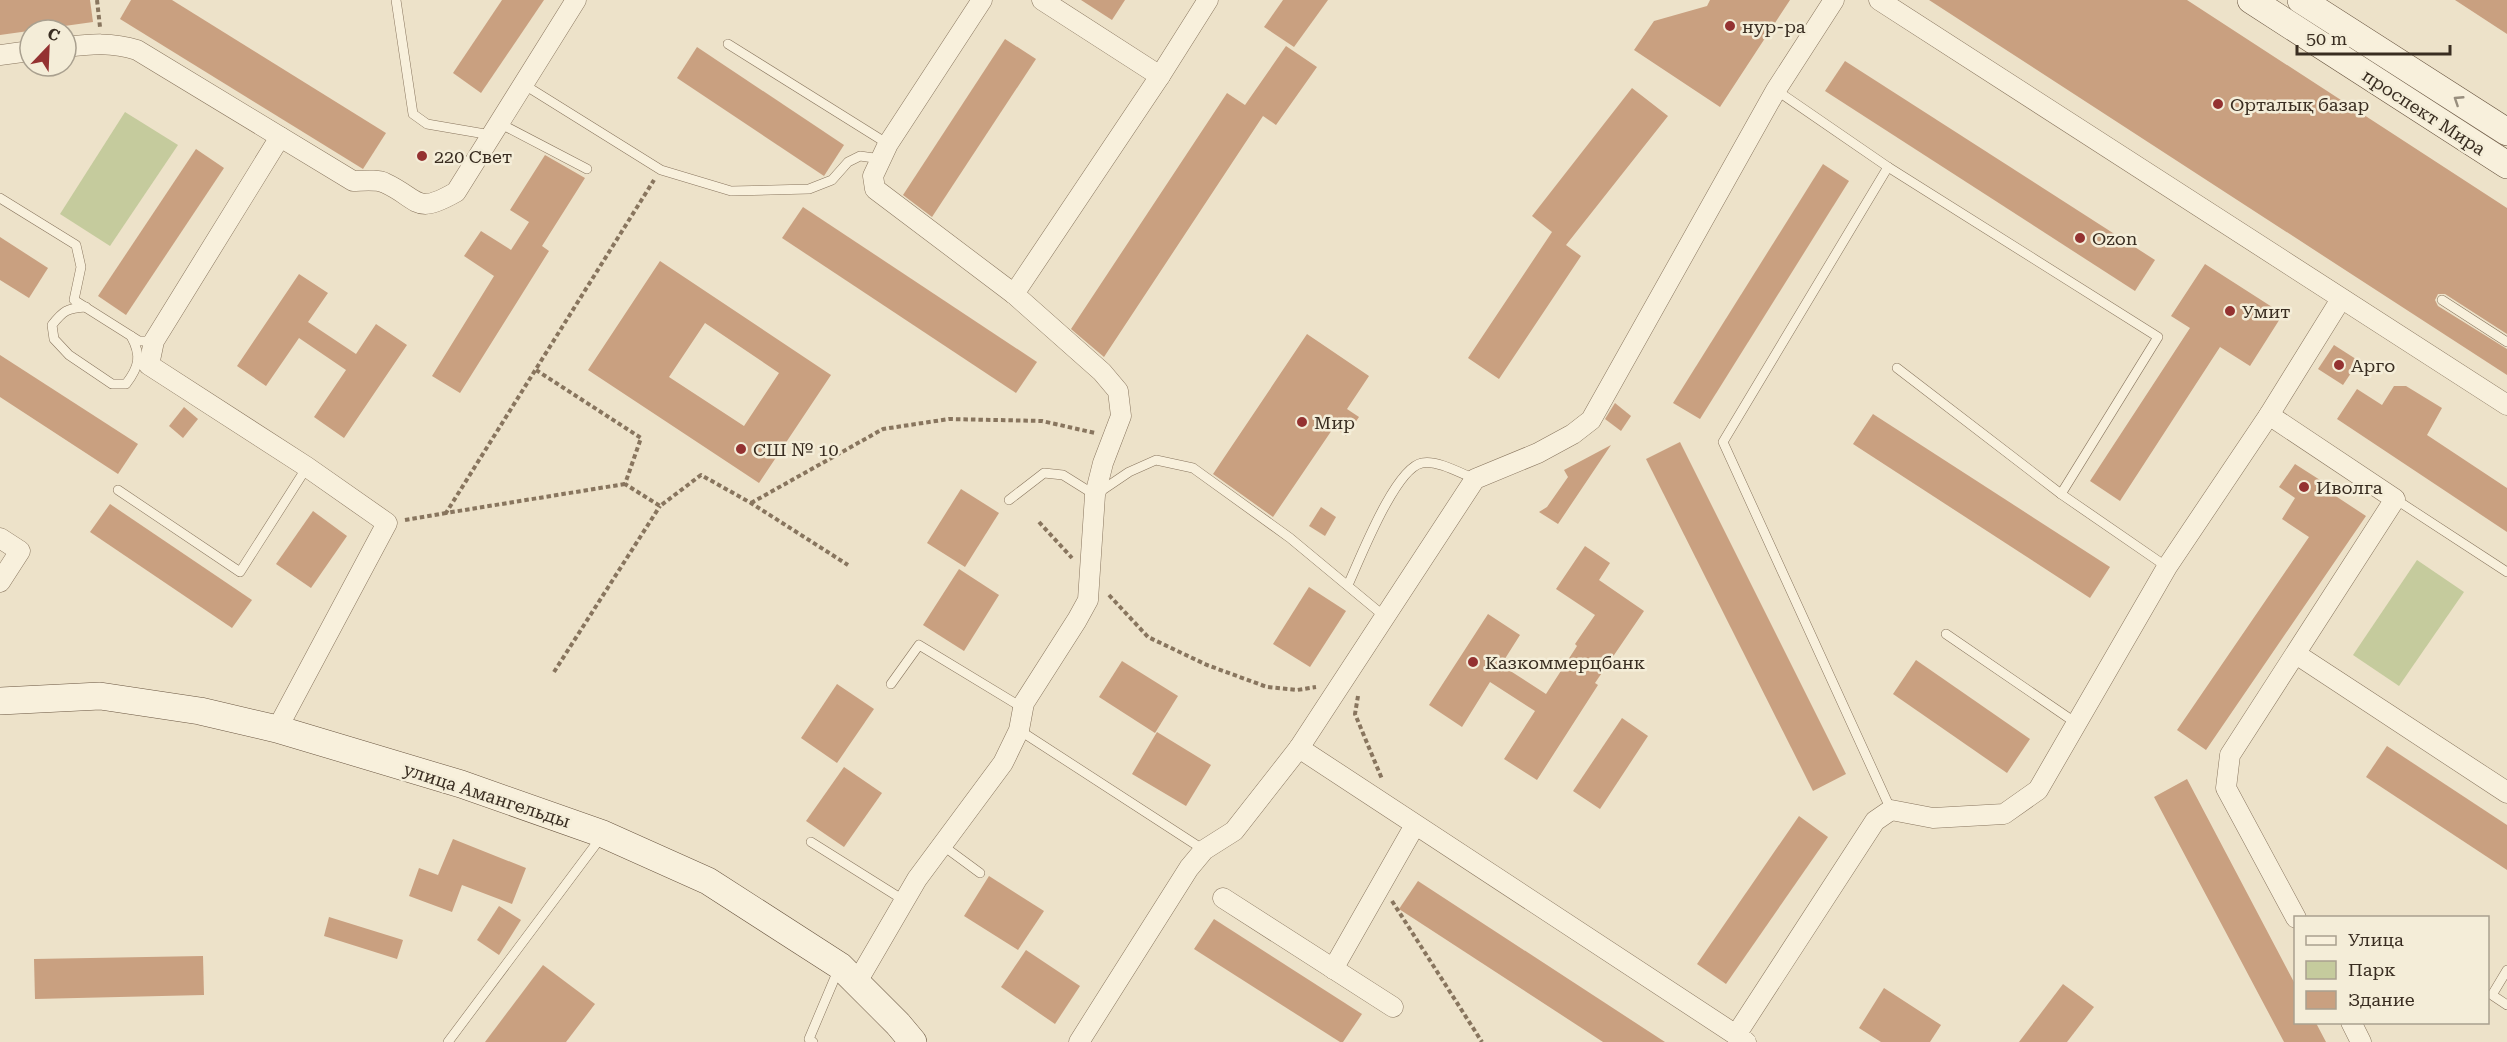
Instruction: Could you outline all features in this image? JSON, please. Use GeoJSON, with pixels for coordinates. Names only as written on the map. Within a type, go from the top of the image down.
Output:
{"type":"FeatureCollection","features":[{"type":"Feature","properties":{"kind":"street"},"geometry":{"type":"LineString","coordinates":[[78,46],[101,43],[121,45],[136,50],[353,181],[383,181],[416,203],[435,203],[456,192],[576,0]]}},
{"type":"Feature","properties":{"kind":"street"},"geometry":{"type":"LineString","coordinates":[[849,974],[905,901],[917,879],[1003,763],[1019,730],[1023,708],[1088,600],[1095,495],[1121,416],[1118,391],[1102,372],[1014,294],[875,189],[873,176],[885,152],[982,0]]}},
{"type":"Feature","properties":{"kind":"street"},"geometry":{"type":"LineString","coordinates":[[1042,0],[1160,76]]}},
{"type":"Feature","properties":{"kind":"street"},"geometry":{"type":"LineString","coordinates":[[1014,294],[1208,0]]}},
{"type":"Feature","properties":{"kind":"street"},"geometry":{"type":"LineString","coordinates":[[1079,1042],[1189,868],[1204,850],[1234,831],[1351,686],[1384,616],[1475,479],[1538,453],[1573,434],[1591,420],[1776,90],[1834,0]]}},
{"type":"Feature","properties":{"kind":"street"},"geometry":{"type":"LineString","coordinates":[[1879,0],[2507,405]]}},
{"type":"Feature","properties":{"kind":"street","name":"проспект Мира"},"geometry":{"type":"LineString","coordinates":[[2251,0],[2507,165]]}},
{"type":"Feature","properties":{"kind":"street","name":"проспект Мира"},"geometry":{"type":"LineString","coordinates":[[2301,0],[2507,132]]}},
{"type":"Feature","properties":{"kind":"street"},"geometry":{"type":"LineString","coordinates":[[0,55],[18,53]]}},
{"type":"Feature","properties":{"kind":"street"},"geometry":{"type":"LineString","coordinates":[[278,729],[387,524],[307,467],[149,365],[154,341],[280,137]]}},
{"type":"Feature","properties":{"kind":"street"},"geometry":{"type":"LineString","coordinates":[[1299,748],[1741,1039],[1875,821],[1891,810],[1933,818],[2004,814],[2037,790],[2167,567],[2269,415],[2341,299]]}},
{"type":"Feature","properties":{"kind":"street"},"geometry":{"type":"LineString","coordinates":[[2269,415],[2395,499],[2230,755],[2226,788],[2294,916]]}},
{"type":"Feature","properties":{"kind":"street"},"geometry":{"type":"LineString","coordinates":[[0,538],[20,551],[0,582]]}},
{"type":"Feature","properties":{"kind":"street"},"geometry":{"type":"LineString","coordinates":[[2296,654],[2507,793]]}},
{"type":"Feature","properties":{"kind":"street","name":"улица Амангельды"},"geometry":{"type":"LineString","coordinates":[[3,703],[100,696],[200,711],[278,729],[461,784],[603,834],[708,881],[849,974],[913,1042]]}},
{"type":"Feature","properties":{"kind":"street"},"geometry":{"type":"LineString","coordinates":[[1333,969],[1415,825]]}},
{"type":"Feature","properties":{"kind":"street"},"geometry":{"type":"LineString","coordinates":[[1223,898],[1393,1007]]}},
{"type":"Feature","properties":{"kind":"street"},"geometry":{"type":"LineString","coordinates":[[2352,1024],[2361,1042]]}},
{"type":"Feature","properties":{"kind":"lane"},"geometry":{"type":"LineString","coordinates":[[396,0],[413,114],[427,124],[495,129],[587,169]]}},
{"type":"Feature","properties":{"kind":"lane"},"geometry":{"type":"LineString","coordinates":[[728,44],[885,152]]}},
{"type":"Feature","properties":{"kind":"lane"},"geometry":{"type":"LineString","coordinates":[[524,84],[661,170],[731,191],[809,189],[832,180],[848,162],[860,156],[885,152]]}},
{"type":"Feature","properties":{"kind":"lane"},"geometry":{"type":"LineString","coordinates":[[1776,90],[1888,167],[2158,337],[2061,494]]}},
{"type":"Feature","properties":{"kind":"lane"},"geometry":{"type":"LineString","coordinates":[[1888,167],[1723,442],[1891,810]]}},
{"type":"Feature","properties":{"kind":"lane"},"geometry":{"type":"LineString","coordinates":[[0,198],[76,245],[81,267],[74,300],[139,341],[154,341]]}},
{"type":"Feature","properties":{"kind":"lane"},"geometry":{"type":"LineString","coordinates":[[2442,300],[2507,342]]}},
{"type":"Feature","properties":{"kind":"lane"},"geometry":{"type":"LineString","coordinates":[[86,307],[70,308],[60,315],[52,326],[54,339],[69,355],[112,384],[126,384],[135,373],[139,361],[138,348],[131,336]]}},
{"type":"Feature","properties":{"kind":"lane"},"geometry":{"type":"LineString","coordinates":[[1897,368],[2061,494],[2167,567]]}},
{"type":"Feature","properties":{"kind":"lane"},"geometry":{"type":"LineString","coordinates":[[1010,500],[1044,473],[1063,475],[1095,495],[1129,472],[1156,460],[1193,468],[1290,538],[1384,616]]}},
{"type":"Feature","properties":{"kind":"lane"},"geometry":{"type":"LineString","coordinates":[[1348,585],[1398,482],[1412,466],[1424,463],[1453,469],[1475,479]]}},
{"type":"Feature","properties":{"kind":"lane"},"geometry":{"type":"LineString","coordinates":[[118,490],[240,572],[307,467]]}},
{"type":"Feature","properties":{"kind":"lane"},"geometry":{"type":"LineString","coordinates":[[2395,499],[2507,572]]}},
{"type":"Feature","properties":{"kind":"lane"},"geometry":{"type":"LineString","coordinates":[[1946,634],[2076,723]]}},
{"type":"Feature","properties":{"kind":"lane"},"geometry":{"type":"LineString","coordinates":[[891,684],[920,645],[1023,708]]}},
{"type":"Feature","properties":{"kind":"lane"},"geometry":{"type":"LineString","coordinates":[[1019,730],[1204,850]]}},
{"type":"Feature","properties":{"kind":"lane"},"geometry":{"type":"LineString","coordinates":[[448,1042],[603,834]]}},
{"type":"Feature","properties":{"kind":"lane"},"geometry":{"type":"LineString","coordinates":[[811,842],[905,901]]}},
{"type":"Feature","properties":{"kind":"lane"},"geometry":{"type":"LineString","coordinates":[[942,845],[980,873]]}},
{"type":"Feature","properties":{"kind":"lane"},"geometry":{"type":"LineString","coordinates":[[2507,970],[2492,995],[2507,1005]]}},
{"type":"Feature","properties":{"kind":"lane"},"geometry":{"type":"LineString","coordinates":[[813,1042],[809,1039],[849,974]]}},
{"type":"Feature","properties":{"kind":"path"},"geometry":{"type":"LineString","coordinates":[[97,0],[101,43]]}},
{"type":"Feature","properties":{"kind":"path"},"geometry":{"type":"LineString","coordinates":[[446,513],[661,170]]}},
{"type":"Feature","properties":{"kind":"path"},"geometry":{"type":"LineString","coordinates":[[536,370],[641,438],[625,484]]}},
{"type":"Feature","properties":{"kind":"path"},"geometry":{"type":"LineString","coordinates":[[751,503],[883,429],[949,419],[1042,421],[1096,433],[1111,441]]}},
{"type":"Feature","properties":{"kind":"path"},"geometry":{"type":"LineString","coordinates":[[554,672],[660,506],[701,475],[751,503],[848,565]]}},
{"type":"Feature","properties":{"kind":"path"},"geometry":{"type":"LineString","coordinates":[[387,524],[625,484],[660,506]]}},
{"type":"Feature","properties":{"kind":"path"},"geometry":{"type":"LineString","coordinates":[[1039,522],[1149,637],[1207,666],[1267,687],[1298,690],[1351,686],[1355,714],[1383,782]]}},
{"type":"Feature","properties":{"kind":"path"},"geometry":{"type":"LineString","coordinates":[[1382,885],[1482,1042]]}},
{"type":"Feature","properties":{"kind":"green space"},"geometry":{"type":"Polygon","coordinates":[[[125,112],[178,145],[110,246],[60,214],[125,112]]]}},
{"type":"Feature","properties":{"kind":"green space"},"geometry":{"type":"Polygon","coordinates":[[[2417,560],[2464,592],[2399,686],[2353,655],[2417,560]]]}},
{"type":"Feature","properties":{"kind":"building"},"geometry":{"type":"Polygon","coordinates":[[[0,0],[90,0],[93,22],[78,24],[78,18],[18,18],[18,32],[0,35],[0,0]]]}},
{"type":"Feature","properties":{"kind":"building"},"geometry":{"type":"Polygon","coordinates":[[[131,0],[172,0],[386,133],[363,169],[120,19],[131,0]]]}},
{"type":"Feature","properties":{"kind":"building"},"geometry":{"type":"Polygon","coordinates":[[[502,0],[544,0],[481,93],[453,73],[502,0]]]}},
{"type":"Feature","properties":{"kind":"building"},"geometry":{"type":"Polygon","coordinates":[[[1081,0],[1125,0],[1112,20],[1081,0]]]}},
{"type":"Feature","properties":{"kind":"building"},"geometry":{"type":"Polygon","coordinates":[[[1283,0],[1328,0],[1294,47],[1264,27],[1283,0]]]}},
{"type":"Feature","properties":{"kind":"building"},"geometry":{"type":"Polygon","coordinates":[[[1710,0],[1790,0],[1720,107],[1634,50],[1654,21],[1707,6],[1710,0]]]}},
{"type":"Feature","properties":{"kind":"building","name":"Орталық базар"},"geometry":{"type":"Polygon","coordinates":[[[1929,0],[2187,0],[2507,208],[2507,334],[2445,294],[2438,294],[2435,300],[2438,306],[2507,349],[2507,375],[1929,0]]]}},
{"type":"Feature","properties":{"kind":"building"},"geometry":{"type":"Polygon","coordinates":[[[2455,0],[2507,0],[2507,34],[2455,0]]]}},
{"type":"Feature","properties":{"kind":"building"},"geometry":{"type":"Polygon","coordinates":[[[1005,39],[1036,59],[932,217],[903,195],[1005,39]]]}},
{"type":"Feature","properties":{"kind":"building"},"geometry":{"type":"Polygon","coordinates":[[[1286,46],[1317,67],[1276,125],[1263,116],[1104,357],[1071,329],[1227,93],[1245,105],[1286,46]]]}},
{"type":"Feature","properties":{"kind":"building"},"geometry":{"type":"Polygon","coordinates":[[[697,47],[844,145],[824,176],[677,78],[697,47]]]}},
{"type":"Feature","properties":{"kind":"building"},"geometry":{"type":"Polygon","coordinates":[[[1845,61],[2155,260],[2135,291],[1825,91],[1845,61]]]}},
{"type":"Feature","properties":{"kind":"building"},"geometry":{"type":"Polygon","coordinates":[[[1632,88],[1668,116],[1566,245],[1581,256],[1499,379],[1468,358],[1552,232],[1532,216],[1632,88]]]}},
{"type":"Feature","properties":{"kind":"building"},"geometry":{"type":"Polygon","coordinates":[[[196,149],[224,168],[126,315],[98,296],[196,149]]]}},
{"type":"Feature","properties":{"kind":"building"},"geometry":{"type":"Polygon","coordinates":[[[545,155],[585,178],[542,246],[549,251],[460,393],[432,376],[494,276],[464,256],[481,231],[511,250],[529,222],[510,210],[545,155]]]}},
{"type":"Feature","properties":{"kind":"building"},"geometry":{"type":"Polygon","coordinates":[[[1823,164],[1849,181],[1700,419],[1673,403],[1823,164]]]}},
{"type":"Feature","properties":{"kind":"building"},"geometry":{"type":"Polygon","coordinates":[[[803,207],[1037,362],[1016,393],[782,238],[803,207]]]}},
{"type":"Feature","properties":{"kind":"building"},"geometry":{"type":"Polygon","coordinates":[[[0,237],[48,268],[29,298],[0,280],[0,237]]]}},
{"type":"Feature","properties":{"kind":"building"},"geometry":{"type":"Polygon","coordinates":[[[660,261],[831,375],[759,483],[588,370],[660,261]],[[705,323],[669,377],[744,426],[779,373],[705,323]]]}},
{"type":"Feature","properties":{"kind":"building"},"geometry":{"type":"Polygon","coordinates":[[[2205,264],[2283,314],[2250,366],[2220,347],[2120,501],[2090,481],[2190,328],[2171,316],[2205,264]]]}},
{"type":"Feature","properties":{"kind":"building"},"geometry":{"type":"Polygon","coordinates":[[[299,274],[328,293],[308,322],[356,354],[376,324],[407,345],[344,438],[314,417],[346,370],[299,338],[266,386],[237,366],[299,274]]]}},
{"type":"Feature","properties":{"kind":"building","name":"Мир"},"geometry":{"type":"Polygon","coordinates":[[[1307,334],[1369,376],[1347,409],[1359,417],[1346,436],[1334,427],[1273,517],[1213,474],[1307,334]]]}},
{"type":"Feature","properties":{"kind":"building","name":"Арго"},"geometry":{"type":"Polygon","coordinates":[[[2334,345],[2359,361],[2343,385],[2318,369],[2334,345]]]}},
{"type":"Feature","properties":{"kind":"building"},"geometry":{"type":"Polygon","coordinates":[[[0,355],[138,444],[118,474],[0,397],[0,355]]]}},
{"type":"Feature","properties":{"kind":"building"},"geometry":{"type":"Polygon","coordinates":[[[2394,386],[2406,386],[2442,408],[2427,435],[2507,488],[2507,532],[2337,419],[2357,389],[2382,405],[2394,386]]]}},
{"type":"Feature","properties":{"kind":"building"},"geometry":{"type":"Polygon","coordinates":[[[1615,403],[1631,416],[1621,431],[1605,419],[1615,403]]]}},
{"type":"Feature","properties":{"kind":"building"},"geometry":{"type":"Polygon","coordinates":[[[184,407],[198,419],[183,438],[169,426],[184,407]]]}},
{"type":"Feature","properties":{"kind":"building"},"geometry":{"type":"Polygon","coordinates":[[[1873,414],[2110,567],[2090,598],[1853,444],[1873,414]]]}},
{"type":"Feature","properties":{"kind":"building"},"geometry":{"type":"Polygon","coordinates":[[[1680,442],[1846,774],[1813,791],[1646,459],[1680,442]]]}},
{"type":"Feature","properties":{"kind":"building"},"geometry":{"type":"Polygon","coordinates":[[[1611,445],[1558,524],[1539,512],[1547,507],[1568,477],[1564,470],[1611,445]]]}},
{"type":"Feature","properties":{"kind":"building"},"geometry":{"type":"Polygon","coordinates":[[[2295,464],[2331,487],[2328,491],[2366,516],[2206,750],[2177,730],[2309,537],[2282,519],[2295,498],[2279,487],[2295,464]]]}},
{"type":"Feature","properties":{"kind":"building"},"geometry":{"type":"Polygon","coordinates":[[[961,489],[999,513],[965,567],[927,543],[961,489]]]}},
{"type":"Feature","properties":{"kind":"building"},"geometry":{"type":"Polygon","coordinates":[[[110,504],[252,600],[232,628],[90,532],[110,504]]]}},
{"type":"Feature","properties":{"kind":"building"},"geometry":{"type":"Polygon","coordinates":[[[1321,507],[1336,517],[1325,536],[1309,526],[1321,507]]]}},
{"type":"Feature","properties":{"kind":"building"},"geometry":{"type":"Polygon","coordinates":[[[313,511],[347,536],[311,588],[276,564],[313,511]]]}},
{"type":"Feature","properties":{"kind":"building"},"geometry":{"type":"Polygon","coordinates":[[[1585,546],[1610,563],[1599,580],[1644,611],[1595,683],[1598,685],[1537,780],[1504,759],[1535,711],[1490,682],[1462,727],[1429,705],[1488,614],[1520,635],[1501,665],[1546,694],[1595,615],[1556,589],[1585,546]]]}},
{"type":"Feature","properties":{"kind":"building"},"geometry":{"type":"Polygon","coordinates":[[[959,569],[999,595],[964,651],[923,625],[959,569]]]}},
{"type":"Feature","properties":{"kind":"building"},"geometry":{"type":"Polygon","coordinates":[[[1309,587],[1346,611],[1310,667],[1273,644],[1309,587]]]}},
{"type":"Feature","properties":{"kind":"building"},"geometry":{"type":"Polygon","coordinates":[[[1916,660],[2030,739],[2007,773],[1893,694],[1916,660]]]}},
{"type":"Feature","properties":{"kind":"building"},"geometry":{"type":"Polygon","coordinates":[[[1122,661],[1178,696],[1155,733],[1099,697],[1122,661]]]}},
{"type":"Feature","properties":{"kind":"building"},"geometry":{"type":"Polygon","coordinates":[[[837,684],[874,709],[837,763],[801,738],[837,684]]]}},
{"type":"Feature","properties":{"kind":"building"},"geometry":{"type":"Polygon","coordinates":[[[1622,718],[1648,736],[1600,809],[1573,791],[1622,718]]]}},
{"type":"Feature","properties":{"kind":"building"},"geometry":{"type":"Polygon","coordinates":[[[1157,732],[1211,765],[1186,806],[1132,774],[1157,732]]]}},
{"type":"Feature","properties":{"kind":"building"},"geometry":{"type":"Polygon","coordinates":[[[2387,746],[2507,825],[2507,870],[2366,777],[2387,746]]]}},
{"type":"Feature","properties":{"kind":"building"},"geometry":{"type":"Polygon","coordinates":[[[844,767],[882,793],[844,847],[806,821],[844,767]]]}},
{"type":"Feature","properties":{"kind":"building"},"geometry":{"type":"Polygon","coordinates":[[[2187,779],[2294,982],[2294,1024],[2317,1024],[2326,1042],[2284,1042],[2154,797],[2187,779]]]}},
{"type":"Feature","properties":{"kind":"building"},"geometry":{"type":"Polygon","coordinates":[[[1799,816],[1828,837],[1726,984],[1697,964],[1799,816]]]}},
{"type":"Feature","properties":{"kind":"building"},"geometry":{"type":"Polygon","coordinates":[[[453,839],[526,868],[512,904],[462,885],[452,912],[409,896],[419,868],[438,875],[453,839]]]}},
{"type":"Feature","properties":{"kind":"building"},"geometry":{"type":"Polygon","coordinates":[[[989,876],[1044,911],[1018,950],[964,916],[989,876]]]}},
{"type":"Feature","properties":{"kind":"building"},"geometry":{"type":"Polygon","coordinates":[[[1418,881],[1665,1042],[1603,1042],[1399,909],[1418,881]]]}},
{"type":"Feature","properties":{"kind":"building"},"geometry":{"type":"Polygon","coordinates":[[[499,906],[521,920],[499,955],[477,940],[499,906]]]}},
{"type":"Feature","properties":{"kind":"building"},"geometry":{"type":"Polygon","coordinates":[[[329,917],[403,940],[397,959],[324,936],[329,917]]]}},
{"type":"Feature","properties":{"kind":"building"},"geometry":{"type":"Polygon","coordinates":[[[1214,919],[1362,1014],[1343,1042],[1194,949],[1214,919]]]}},
{"type":"Feature","properties":{"kind":"building"},"geometry":{"type":"Polygon","coordinates":[[[1026,950],[1080,986],[1055,1024],[1001,987],[1026,950]]]}},
{"type":"Feature","properties":{"kind":"building"},"geometry":{"type":"Polygon","coordinates":[[[203,956],[204,995],[35,999],[34,959],[203,956]]]}},
{"type":"Feature","properties":{"kind":"building"},"geometry":{"type":"Polygon","coordinates":[[[543,965],[595,1004],[566,1042],[485,1042],[543,965]]]}},
{"type":"Feature","properties":{"kind":"building"},"geometry":{"type":"Polygon","coordinates":[[[2063,984],[2094,1007],[2067,1042],[2019,1042],[2063,984]]]}},
{"type":"Feature","properties":{"kind":"building"},"geometry":{"type":"Polygon","coordinates":[[[1884,988],[1941,1025],[1930,1042],[1881,1042],[1859,1028],[1884,988]]]}},
{"type":"Feature","properties":{"kind":"place","name":"нур-ра"},"geometry":{"type":"Point","coordinates":[1730,26]}},
{"type":"Feature","properties":{"kind":"place","name":"Орталық базар"},"geometry":{"type":"Point","coordinates":[2218,104]}},
{"type":"Feature","properties":{"kind":"place","name":"220 Свет"},"geometry":{"type":"Point","coordinates":[422,156]}},
{"type":"Feature","properties":{"kind":"place","name":"Ozon"},"geometry":{"type":"Point","coordinates":[2080,238]}},
{"type":"Feature","properties":{"kind":"place","name":"Умит"},"geometry":{"type":"Point","coordinates":[2230,311]}},
{"type":"Feature","properties":{"kind":"place","name":"Арго"},"geometry":{"type":"Point","coordinates":[2339,365]}},
{"type":"Feature","properties":{"kind":"place","name":"Мир"},"geometry":{"type":"Point","coordinates":[1302,422]}},
{"type":"Feature","properties":{"kind":"place","name":"СШ № 10"},"geometry":{"type":"Point","coordinates":[741,449]}},
{"type":"Feature","properties":{"kind":"place","name":"Иволга"},"geometry":{"type":"Point","coordinates":[2304,487]}},
{"type":"Feature","properties":{"kind":"place","name":"Казкоммерцбанк"},"geometry":{"type":"Point","coordinates":[1473,662]}}]}
